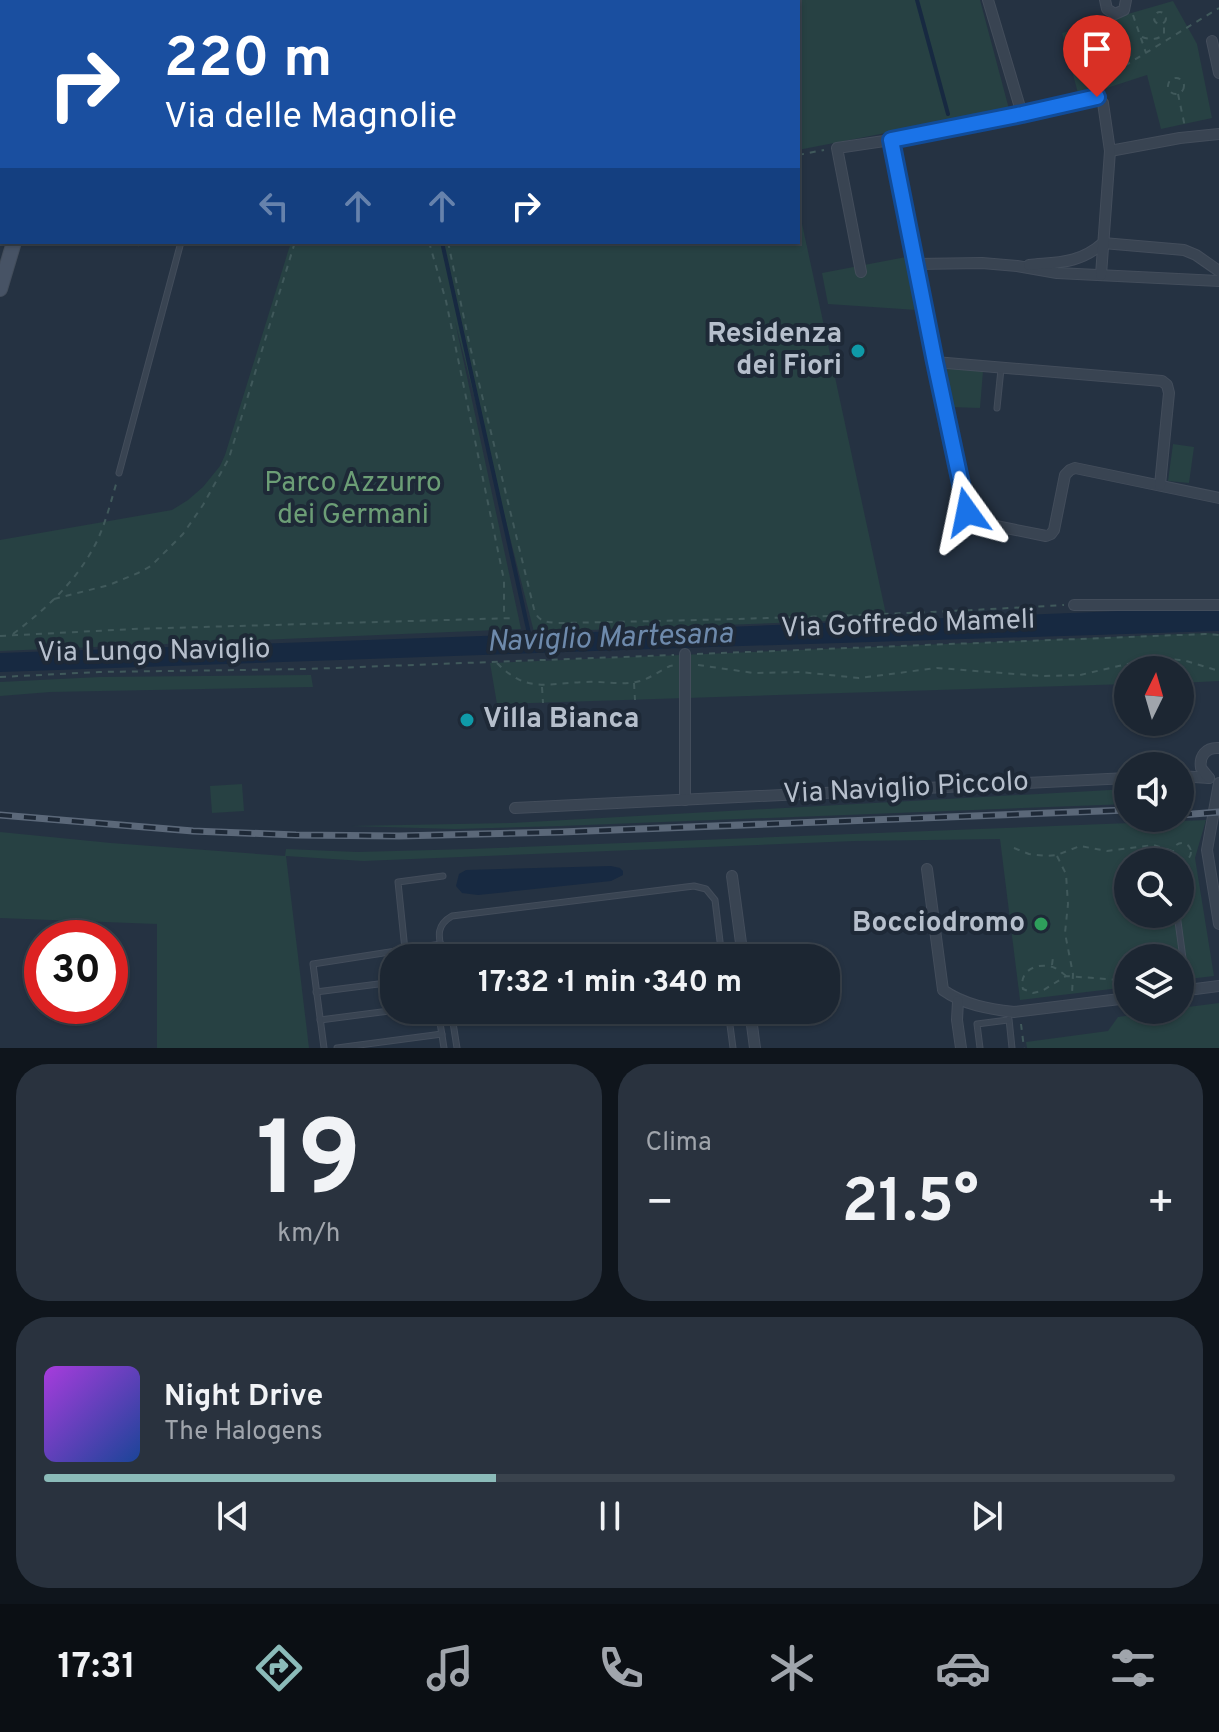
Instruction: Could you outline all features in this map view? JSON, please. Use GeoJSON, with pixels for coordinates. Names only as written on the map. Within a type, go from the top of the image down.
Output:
{"type":"FeatureCollection","features":[{"type":"Feature","properties":{"kind":"main road"},"geometry":{"type":"LineString","coordinates":[[0,289],[13,244]]}},
{"type":"Feature","properties":{"kind":"street"},"geometry":{"type":"LineString","coordinates":[[988,0],[1022,114]]}},
{"type":"Feature","properties":{"kind":"street"},"geometry":{"type":"LineString","coordinates":[[1105,3],[1109,12],[1119,13],[1124,10],[1126,2]]}},
{"type":"Feature","properties":{"kind":"street"},"geometry":{"type":"LineString","coordinates":[[1212,41],[1218,67]]}},
{"type":"Feature","properties":{"kind":"street"},"geometry":{"type":"LineString","coordinates":[[861,272],[837,148],[1099,99],[1110,151],[1101,275]]}},
{"type":"Feature","properties":{"kind":"street"},"geometry":{"type":"LineString","coordinates":[[1110,151],[1219,134]]}},
{"type":"Feature","properties":{"kind":"street"},"geometry":{"type":"LineString","coordinates":[[891,140],[969,516],[974,521],[1051,534],[1065,475],[1075,468],[1219,498]]}},
{"type":"Feature","properties":{"kind":"street"},"geometry":{"type":"LineString","coordinates":[[1017,266],[1080,259],[1103,243],[1184,250],[1219,271]]}},
{"type":"Feature","properties":{"kind":"street"},"geometry":{"type":"LineString","coordinates":[[916,264],[970,263],[1042,271],[1219,281]]}},
{"type":"Feature","properties":{"kind":"street"},"geometry":{"type":"LineString","coordinates":[[935,362],[1165,383],[1169,393],[1160,485]]}},
{"type":"Feature","properties":{"kind":"street"},"geometry":{"type":"LineString","coordinates":[[1074,605],[1219,605]]}},
{"type":"Feature","properties":{"kind":"street"},"geometry":{"type":"LineString","coordinates":[[685,659],[685,800]]}},
{"type":"Feature","properties":{"kind":"street"},"geometry":{"type":"LineString","coordinates":[[1216,780],[1203,772],[1200,764],[1206,751],[1219,748]]}},
{"type":"Feature","properties":{"kind":"street"},"geometry":{"type":"LineString","coordinates":[[1194,767],[1200,764]]}},
{"type":"Feature","properties":{"kind":"street"},"geometry":{"type":"LineString","coordinates":[[1194,777],[1216,780]]}},
{"type":"Feature","properties":{"kind":"street","name":"Via Naviglio Piccolo"},"geometry":{"type":"LineString","coordinates":[[515,808],[1114,779]]}},
{"type":"Feature","properties":{"kind":"street"},"geometry":{"type":"LineString","coordinates":[[1216,780],[1217,799],[1207,850],[1219,924]]}},
{"type":"Feature","properties":{"kind":"street"},"geometry":{"type":"LineString","coordinates":[[927,869],[943,990],[958,1001],[1014,1015],[1114,1000]]}},
{"type":"Feature","properties":{"kind":"street"},"geometry":{"type":"LineString","coordinates":[[732,876],[741,944]]}},
{"type":"Feature","properties":{"kind":"street"},"geometry":{"type":"LineString","coordinates":[[1194,989],[1219,986]]}},
{"type":"Feature","properties":{"kind":"street"},"geometry":{"type":"LineString","coordinates":[[958,1001],[961,1048]]}},
{"type":"Feature","properties":{"kind":"street"},"geometry":{"type":"LineString","coordinates":[[752,1024],[755,1048]]}},
{"type":"Feature","properties":{"kind":"lane"},"geometry":{"type":"LineString","coordinates":[[119,473],[180,244]]}},
{"type":"Feature","properties":{"kind":"lane"},"geometry":{"type":"LineString","coordinates":[[997,408],[1001,367]]}},
{"type":"Feature","properties":{"kind":"lane"},"geometry":{"type":"LineString","coordinates":[[404,944],[398,882],[443,876]]}},
{"type":"Feature","properties":{"kind":"lane"},"geometry":{"type":"LineString","coordinates":[[441,944],[440,927],[452,916],[694,886],[706,889],[715,900],[720,944]]}},
{"type":"Feature","properties":{"kind":"lane"},"geometry":{"type":"LineString","coordinates":[[324,1048],[313,964],[380,954]]}},
{"type":"Feature","properties":{"kind":"lane"},"geometry":{"type":"LineString","coordinates":[[316,992],[380,984]]}},
{"type":"Feature","properties":{"kind":"lane"},"geometry":{"type":"LineString","coordinates":[[320,1020],[380,1012]]}},
{"type":"Feature","properties":{"kind":"lane"},"geometry":{"type":"LineString","coordinates":[[980,1048],[977,1024],[1014,1015],[1012,1048]]}},
{"type":"Feature","properties":{"kind":"lane"},"geometry":{"type":"LineString","coordinates":[[440,1024],[444,1048]]}},
{"type":"Feature","properties":{"kind":"lane"},"geometry":{"type":"LineString","coordinates":[[453,1024],[457,1048]]}},
{"type":"Feature","properties":{"kind":"lane"},"geometry":{"type":"LineString","coordinates":[[730,1024],[733,1048]]}},
{"type":"Feature","properties":{"kind":"lane"},"geometry":{"type":"LineString","coordinates":[[337,1048],[442,1034]]}},
{"type":"Feature","properties":{"kind":"path"},"geometry":{"type":"LineString","coordinates":[[1126,2],[1135,18],[1146,53]]}},
{"type":"Feature","properties":{"kind":"path"},"geometry":{"type":"LineString","coordinates":[[1105,3],[1102,14],[1116,71]]}},
{"type":"Feature","properties":{"kind":"path"},"geometry":{"type":"LineString","coordinates":[[1099,99],[1095,86],[1219,8]]}},
{"type":"Feature","properties":{"kind":"path"},"geometry":{"type":"LineString","coordinates":[[1141,37],[1161,37],[1164,23]]}},
{"type":"Feature","properties":{"kind":"path"},"geometry":{"type":"LineString","coordinates":[[1100,56],[1106,56],[1111,48]]}},
{"type":"Feature","properties":{"kind":"path"},"geometry":{"type":"LineString","coordinates":[[1178,93],[1188,137]]}},
{"type":"Feature","properties":{"kind":"path"},"geometry":{"type":"LineString","coordinates":[[800,155],[837,148]]}},
{"type":"Feature","properties":{"kind":"path"},"geometry":{"type":"LineString","coordinates":[[54,599],[109,585],[151,566],[183,534],[203,505],[229,458],[294,244]]}},
{"type":"Feature","properties":{"kind":"path"},"geometry":{"type":"LineString","coordinates":[[430,244],[446,301],[504,580],[504,618]]}},
{"type":"Feature","properties":{"kind":"path"},"geometry":{"type":"LineString","coordinates":[[448,244],[469,342],[536,617],[540,620],[558,623],[909,614],[1074,605]]}},
{"type":"Feature","properties":{"kind":"path"},"geometry":{"type":"LineString","coordinates":[[12,634],[65,589],[83,565],[98,540],[119,473]]}},
{"type":"Feature","properties":{"kind":"path"},"geometry":{"type":"LineString","coordinates":[[0,636],[515,618]]}},
{"type":"Feature","properties":{"kind":"path","name":"Via Goffredo Mameli"},"geometry":{"type":"LineString","coordinates":[[310,668],[685,659],[1219,635]]}},
{"type":"Feature","properties":{"kind":"path"},"geometry":{"type":"LineString","coordinates":[[496,662],[519,681],[542,686],[634,682],[685,659],[754,673],[800,672],[859,678],[937,668],[1042,676],[1080,675],[1162,659],[1183,660],[1219,671]]}},
{"type":"Feature","properties":{"kind":"path","name":"Via Lungo Naviglio"},"geometry":{"type":"LineString","coordinates":[[0,677],[310,668]]}},
{"type":"Feature","properties":{"kind":"path"},"geometry":{"type":"LineString","coordinates":[[634,682],[635,700]]}},
{"type":"Feature","properties":{"kind":"path"},"geometry":{"type":"LineString","coordinates":[[542,686],[543,703]]}},
{"type":"Feature","properties":{"kind":"path"},"geometry":{"type":"LineString","coordinates":[[1184,843],[1191,854],[1180,861],[1173,851],[1177,844],[1184,843]]}},
{"type":"Feature","properties":{"kind":"path"},"geometry":{"type":"LineString","coordinates":[[1130,848],[1153,845],[1163,848]]}},
{"type":"Feature","properties":{"kind":"path"},"geometry":{"type":"LineString","coordinates":[[1014,848],[1036,855],[1057,855],[1080,846],[1114,850]]}},
{"type":"Feature","properties":{"kind":"path"},"geometry":{"type":"LineString","coordinates":[[1057,855],[1066,874],[1068,904],[1065,933],[1076,1004]]}},
{"type":"Feature","properties":{"kind":"path"},"geometry":{"type":"LineString","coordinates":[[1051,967],[1053,957]]}},
{"type":"Feature","properties":{"kind":"path"},"geometry":{"type":"LineString","coordinates":[[1066,976],[1038,992],[1029,993],[1023,989],[1021,982],[1025,972],[1033,967],[1051,967],[1066,976],[1114,979]]}},
{"type":"Feature","properties":{"kind":"path"},"geometry":{"type":"LineString","coordinates":[[1014,1015],[1024,1048]]}},
{"type":"Feature","properties":{"kind":"green space"},"geometry":{"type":"Polygon","coordinates":[[[800,0],[980,0],[1009,109],[800,150],[800,0]]]}},
{"type":"Feature","properties":{"kind":"green space"},"geometry":{"type":"Polygon","coordinates":[[[1173,1],[1197,44],[1212,118],[1161,129],[1147,75],[1079,97],[1062,33],[1173,1]]]}},
{"type":"Feature","properties":{"kind":"green space","name":"Parco Azzurro dei Germani"},"geometry":{"type":"Polygon","coordinates":[[[800,214],[887,619],[534,632],[455,321],[521,629],[0,651],[0,540],[172,510],[203,487],[225,455],[290,244],[800,244],[800,214]]]}},
{"type":"Feature","properties":{"kind":"green space"},"geometry":{"type":"Polygon","coordinates":[[[906,257],[917,310],[828,304],[822,273],[906,257]]]}},
{"type":"Feature","properties":{"kind":"green space"},"geometry":{"type":"Polygon","coordinates":[[[942,368],[983,371],[980,408],[950,407],[942,368]]]}},
{"type":"Feature","properties":{"kind":"green space"},"geometry":{"type":"Polygon","coordinates":[[[1173,444],[1194,447],[1189,483],[1168,481],[1173,444]]]}},
{"type":"Feature","properties":{"kind":"green space"},"geometry":{"type":"Polygon","coordinates":[[[1219,634],[1219,681],[1194,682],[1194,656],[1114,656],[1114,684],[497,704],[490,663],[1219,634]]]}},
{"type":"Feature","properties":{"kind":"green space"},"geometry":{"type":"Polygon","coordinates":[[[311,675],[313,687],[50,692],[0,696],[0,682],[100,677],[311,675]]]}},
{"type":"Feature","properties":{"kind":"green space"},"geometry":{"type":"Polygon","coordinates":[[[242,784],[244,811],[212,813],[210,786],[242,784]]]}},
{"type":"Feature","properties":{"kind":"green space"},"geometry":{"type":"Polygon","coordinates":[[[1114,790],[1114,805],[455,829],[350,826],[511,823],[1114,790]]]}},
{"type":"Feature","properties":{"kind":"green space"},"geometry":{"type":"Polygon","coordinates":[[[1194,820],[1206,820],[1195,858],[1214,976],[1194,978],[1194,944],[1114,944],[1114,989],[1020,1000],[1000,839],[855,841],[363,861],[286,856],[309,1048],[157,1048],[157,924],[128,923],[128,920],[0,918],[0,832],[285,856],[286,849],[357,852],[1114,824],[1114,832],[1194,832],[1194,820]]]}},
{"type":"Feature","properties":{"kind":"green space"},"geometry":{"type":"Polygon","coordinates":[[[1219,1003],[1219,1048],[1027,1048],[1026,1042],[1108,1031],[1114,1023],[1194,1024],[1194,1006],[1219,1003]]]}},
{"type":"Feature","properties":{"kind":"water","name":"Naviglio Martesana"},"geometry":{"type":"Polygon","coordinates":[[[1219,608],[1219,631],[0,672],[0,653],[1219,608]]]}},
{"type":"Feature","properties":{"kind":"water"},"geometry":{"type":"Polygon","coordinates":[[[620,868],[623,875],[611,881],[478,895],[462,893],[456,886],[459,874],[466,870],[620,868]]]}},
{"type":"Feature","properties":{"kind":"waterway"},"geometry":{"type":"LineString","coordinates":[[917,0],[948,114]]}},
{"type":"Feature","properties":{"kind":"waterway","name":"Naviglio Martesana"},"geometry":{"type":"LineString","coordinates":[[442,244],[530,638]]}},
{"type":"Feature","properties":{"kind":"railway"},"geometry":{"type":"LineString","coordinates":[[0,815],[193,831],[399,836],[1114,811]]}},
{"type":"Feature","properties":{"kind":"railway"},"geometry":{"type":"LineString","coordinates":[[1194,814],[1219,812]]}},
{"type":"Feature","properties":{"kind":"place","name":"Residenza dei Fiori"},"geometry":{"type":"Point","coordinates":[858,351]}},
{"type":"Feature","properties":{"kind":"place","name":"Villa Bianca"},"geometry":{"type":"Point","coordinates":[467,720]}},
{"type":"Feature","properties":{"kind":"place","name":"Bocciodromo"},"geometry":{"type":"Point","coordinates":[1041,924]}},
{"type":"Feature","properties":{"kind":"route"},"geometry":{"type":"LineString","coordinates":[[967,512],[891,140],[1097,97]]}}]}
